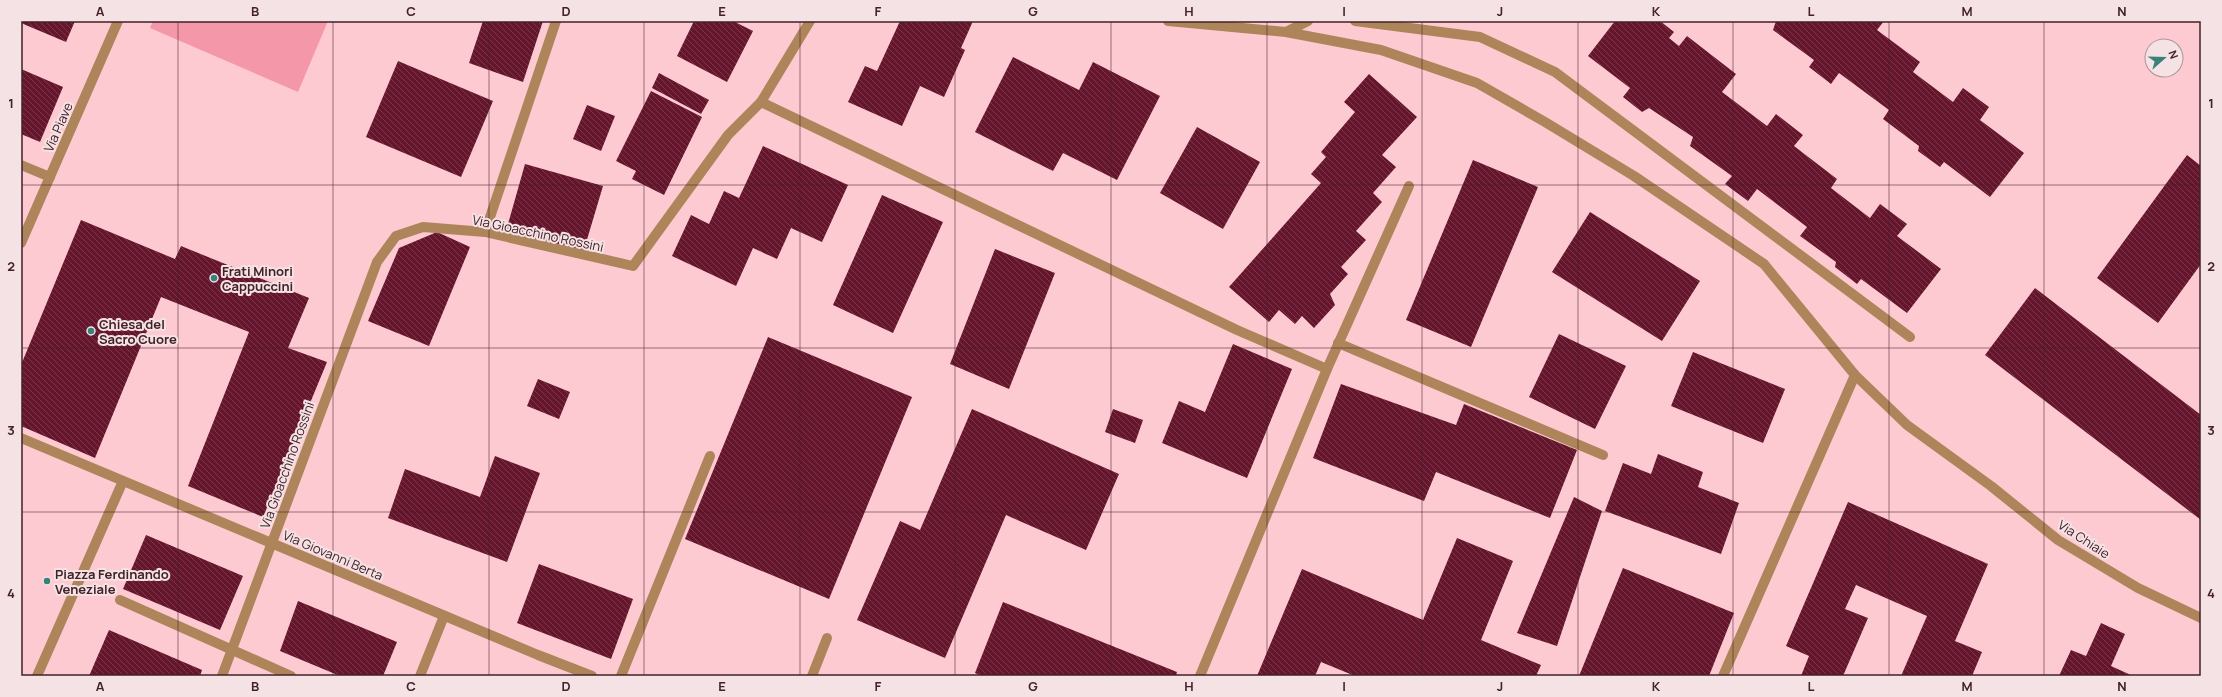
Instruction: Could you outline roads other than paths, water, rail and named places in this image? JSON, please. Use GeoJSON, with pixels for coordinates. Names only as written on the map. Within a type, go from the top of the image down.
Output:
{"type":"FeatureCollection","features":[{"type":"Feature","properties":{"kind":"street","name":"Via Piave"},"geometry":{"type":"LineString","coordinates":[[21,243],[118,21]]}},
{"type":"Feature","properties":{"kind":"street"},"geometry":{"type":"LineString","coordinates":[[485,232],[556,21]]}},
{"type":"Feature","properties":{"kind":"street","name":"Via Gioacchino Rossini"},"geometry":{"type":"LineString","coordinates":[[222,676],[377,262],[396,236],[423,227],[485,232],[633,266],[728,135],[761,102],[810,21]]}},
{"type":"Feature","properties":{"kind":"street","name":"Via Chiaie"},"geometry":{"type":"LineString","coordinates":[[1168,21],[1286,32],[1382,50],[1470,81],[1546,122],[1641,180],[1764,264],[1855,375],[1908,424],[2058,540],[2138,588],[2201,618]]}},
{"type":"Feature","properties":{"kind":"street"},"geometry":{"type":"LineString","coordinates":[[1286,32],[1308,21]]}},
{"type":"Feature","properties":{"kind":"street"},"geometry":{"type":"LineString","coordinates":[[1355,21],[1480,37],[1556,72],[1910,337]]}},
{"type":"Feature","properties":{"kind":"street"},"geometry":{"type":"LineString","coordinates":[[761,102],[1230,326],[1327,369]]}},
{"type":"Feature","properties":{"kind":"street"},"geometry":{"type":"LineString","coordinates":[[21,166],[50,177]]}},
{"type":"Feature","properties":{"kind":"street"},"geometry":{"type":"LineString","coordinates":[[1200,676],[1338,343],[1409,186]]}},
{"type":"Feature","properties":{"kind":"street"},"geometry":{"type":"LineString","coordinates":[[1338,343],[1603,455]]}},
{"type":"Feature","properties":{"kind":"street"},"geometry":{"type":"LineString","coordinates":[[1723,676],[1855,375]]}},
{"type":"Feature","properties":{"kind":"street","name":"Via Giovanni Berta"},"geometry":{"type":"LineString","coordinates":[[21,438],[444,616],[592,676]]}},
{"type":"Feature","properties":{"kind":"street"},"geometry":{"type":"LineString","coordinates":[[621,676],[710,456]]}},
{"type":"Feature","properties":{"kind":"street"},"geometry":{"type":"LineString","coordinates":[[37,676],[123,481]]}},
{"type":"Feature","properties":{"kind":"street"},"geometry":{"type":"LineString","coordinates":[[120,600],[291,676]]}},
{"type":"Feature","properties":{"kind":"street"},"geometry":{"type":"LineString","coordinates":[[420,676],[444,616]]}},
{"type":"Feature","properties":{"kind":"street"},"geometry":{"type":"LineString","coordinates":[[812,676],[828,638]]}},
{"type":"Feature","properties":{"kind":"place","name":"Frati Minori Cappuccini"},"geometry":{"type":"Point","coordinates":[214,278]}},
{"type":"Feature","properties":{"kind":"place","name":"Chiesa del Sacro Cuore"},"geometry":{"type":"Point","coordinates":[91,331]}},
{"type":"Feature","properties":{"kind":"place","name":"Piazza Ferdinando Veneziale"},"geometry":{"type":"Point","coordinates":[47,581]}}]}
